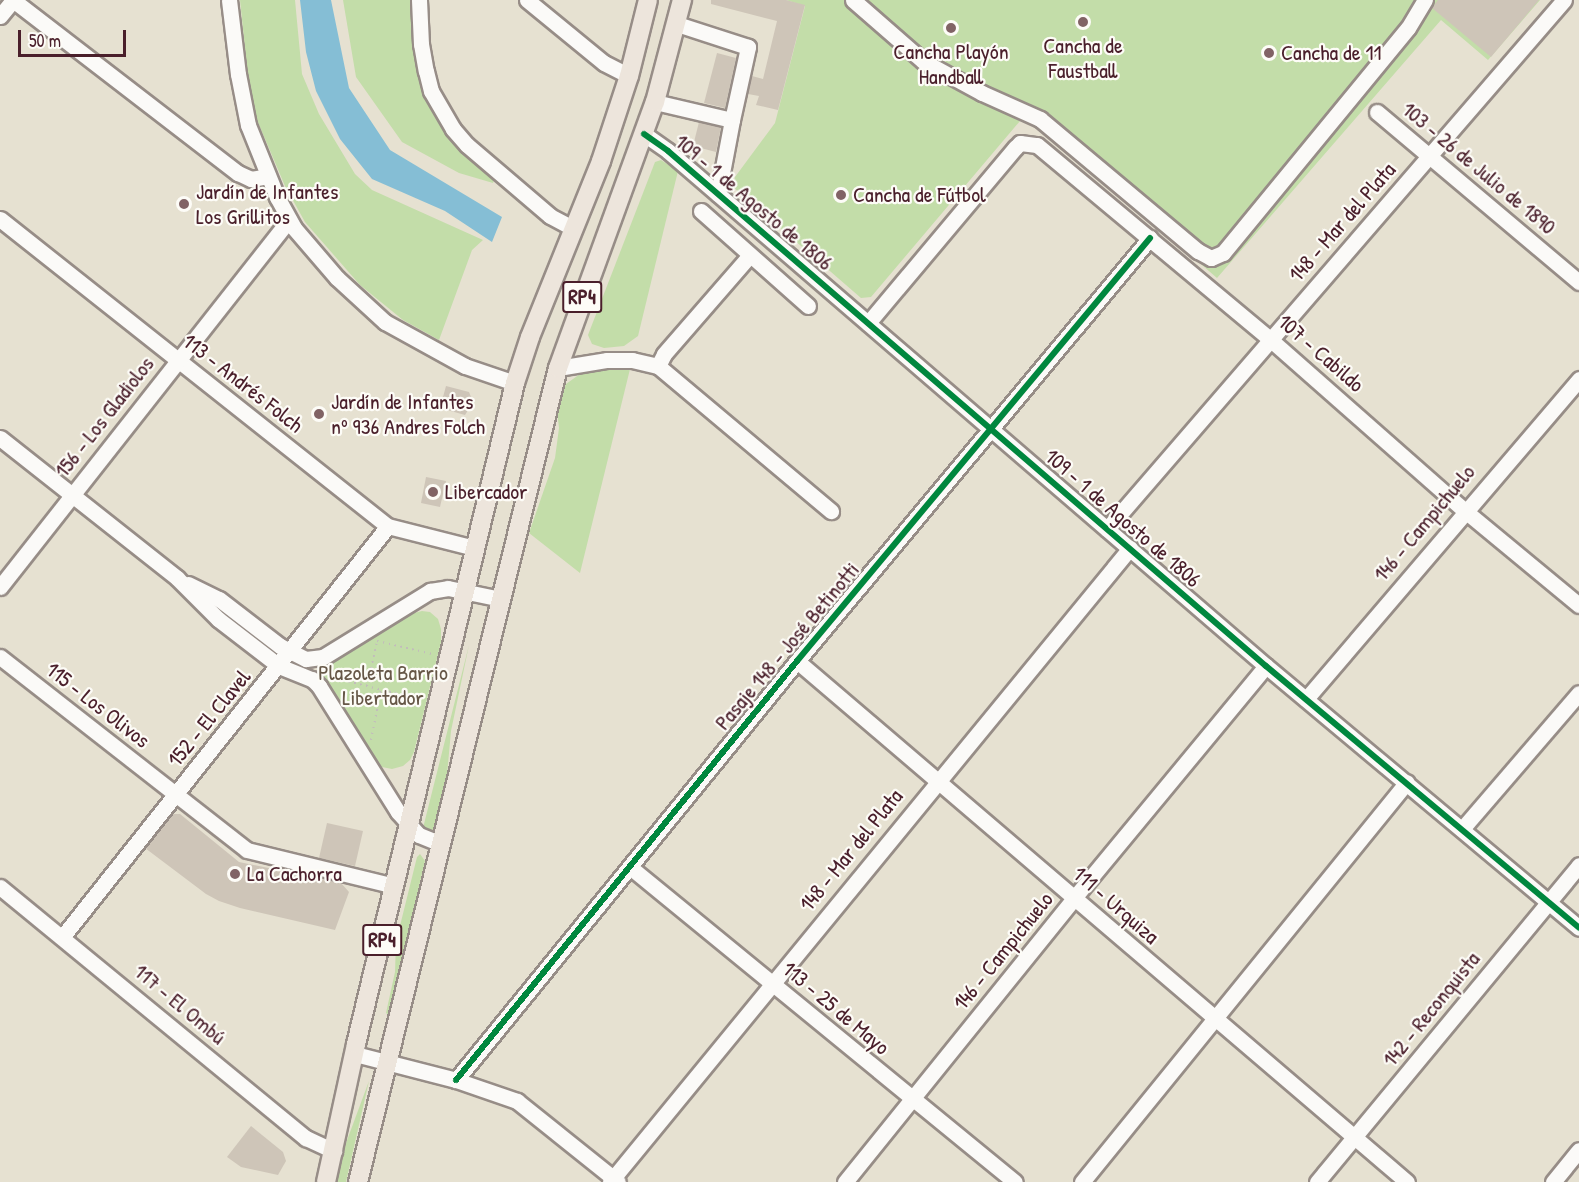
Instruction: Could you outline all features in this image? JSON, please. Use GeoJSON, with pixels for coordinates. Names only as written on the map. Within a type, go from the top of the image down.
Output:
{"type":"FeatureCollection","features":[{"type":"Feature","properties":{"kind":"main road","name":"RP4"},"geometry":{"type":"LineString","coordinates":[[326,1182],[515,383],[530,337],[574,229],[629,76],[648,0]]}},
{"type":"Feature","properties":{"kind":"main road","name":"RP4"},"geometry":{"type":"LineString","coordinates":[[358,1182],[558,368],[655,102],[682,0]]}},
{"type":"Feature","properties":{"kind":"street"},"geometry":{"type":"LineString","coordinates":[[0,16],[13,0],[238,173],[251,179],[268,176]]}},
{"type":"Feature","properties":{"kind":"street"},"geometry":{"type":"LineString","coordinates":[[229,0],[248,125],[268,176],[290,220],[337,278],[385,322],[465,366],[515,383]]}},
{"type":"Feature","properties":{"kind":"street"},"geometry":{"type":"LineString","coordinates":[[419,0],[426,71],[431,91],[453,129],[467,145],[550,216],[574,229]]}},
{"type":"Feature","properties":{"kind":"street"},"geometry":{"type":"LineString","coordinates":[[527,0],[604,63],[629,76]]}},
{"type":"Feature","properties":{"kind":"street"},"geometry":{"type":"LineString","coordinates":[[853,0],[923,61],[982,93],[1040,119],[1198,251],[1211,258],[1223,253],[1408,28],[1425,0]]}},
{"type":"Feature","properties":{"kind":"street","name":"148 - Mar del Plata"},"geometry":{"type":"LineString","coordinates":[[1107,529],[1564,0]]}},
{"type":"Feature","properties":{"kind":"street"},"geometry":{"type":"LineString","coordinates":[[677,24],[748,47],[718,194]]}},
{"type":"Feature","properties":{"kind":"street"},"geometry":{"type":"LineString","coordinates":[[655,102],[732,120]]}},
{"type":"Feature","properties":{"kind":"street","name":"103 - 26 de Julio de 1890"},"geometry":{"type":"LineString","coordinates":[[1377,112],[1579,282]]}},
{"type":"Feature","properties":{"kind":"street","name":"109 - 1 de Agosto de 1806"},"geometry":{"type":"LineString","coordinates":[[644,134],[668,151],[1266,666],[1579,928]]}},
{"type":"Feature","properties":{"kind":"street","name":"107 - Cabildo"},"geometry":{"type":"LineString","coordinates":[[868,323],[1020,143],[1028,143],[1044,149],[1271,340],[1464,510],[1579,605]]}},
{"type":"Feature","properties":{"kind":"street"},"geometry":{"type":"LineString","coordinates":[[701,211],[808,306]]}},
{"type":"Feature","properties":{"kind":"street","name":"113 - Andrés Folch"},"geometry":{"type":"LineString","coordinates":[[0,219],[388,526],[475,548]]}},
{"type":"Feature","properties":{"kind":"street","name":"156 - Los Gladiolos"},"geometry":{"type":"LineString","coordinates":[[0,586],[290,220]]}},
{"type":"Feature","properties":{"kind":"street","name":"Pasaje 148 - José Betinotti"},"geometry":{"type":"LineString","coordinates":[[456,1080],[797,661],[1150,238]]}},
{"type":"Feature","properties":{"kind":"street"},"geometry":{"type":"LineString","coordinates":[[658,366],[664,354],[750,255]]}},
{"type":"Feature","properties":{"kind":"street"},"geometry":{"type":"LineString","coordinates":[[558,368],[607,360],[632,360],[658,366],[831,511]]}},
{"type":"Feature","properties":{"kind":"street","name":"146 - Campichuelo"},"geometry":{"type":"LineString","coordinates":[[1306,699],[1464,510],[1579,379]]}},
{"type":"Feature","properties":{"kind":"street"},"geometry":{"type":"LineString","coordinates":[[0,438],[177,579],[209,613],[279,666],[312,679],[409,826],[419,835],[441,844]]}},
{"type":"Feature","properties":{"kind":"street","name":"152 - El Clavel"},"geometry":{"type":"LineString","coordinates":[[63,936],[388,526]]}},
{"type":"Feature","properties":{"kind":"street","name":"148 - Mar del Plata"},"geometry":{"type":"LineString","coordinates":[[614,1181],[938,779],[1130,548]]}},
{"type":"Feature","properties":{"kind":"street"},"geometry":{"type":"LineString","coordinates":[[177,579],[219,599],[289,651],[306,659],[323,657],[430,591],[448,588],[501,599]]}},
{"type":"Feature","properties":{"kind":"street","name":"115 - Los Olivos"},"geometry":{"type":"LineString","coordinates":[[0,657],[177,794],[235,842],[253,852],[395,886]]}},
{"type":"Feature","properties":{"kind":"street","name":"111 - Urquiza"},"geometry":{"type":"LineString","coordinates":[[797,661],[938,779],[1214,1019],[1407,1182]]}},
{"type":"Feature","properties":{"kind":"street","name":"146 - Campichuelo"},"geometry":{"type":"LineString","coordinates":[[845,1182],[1074,898],[1266,666]]}},
{"type":"Feature","properties":{"kind":"street"},"geometry":{"type":"LineString","coordinates":[[1462,829],[1579,693]]}},
{"type":"Feature","properties":{"kind":"street"},"geometry":{"type":"LineString","coordinates":[[1082,1182],[1407,782]]}},
{"type":"Feature","properties":{"kind":"street","name":"142 - Reconquista"},"geometry":{"type":"LineString","coordinates":[[1317,1182],[1579,865]]}},
{"type":"Feature","properties":{"kind":"street","name":"113 - 25 de Mayo"},"geometry":{"type":"LineString","coordinates":[[630,867],[1015,1182]]}},
{"type":"Feature","properties":{"kind":"street","name":"117 - El Ombú"},"geometry":{"type":"LineString","coordinates":[[0,886],[306,1138],[334,1151]]}},
{"type":"Feature","properties":{"kind":"street"},"geometry":{"type":"LineString","coordinates":[[355,1054],[456,1080],[517,1101],[614,1181]]}},
{"type":"Feature","properties":{"kind":"street"},"geometry":{"type":"LineString","coordinates":[[1553,1182],[1579,1150]]}},
{"type":"Feature","properties":{"kind":"path"},"geometry":{"type":"LineString","coordinates":[[367,686],[377,640],[449,658]]}},
{"type":"Feature","properties":{"kind":"path"},"geometry":{"type":"LineString","coordinates":[[323,675],[438,704]]}},
{"type":"Feature","properties":{"kind":"path"},"geometry":{"type":"LineString","coordinates":[[366,761],[381,690]]}},
{"type":"Feature","properties":{"kind":"green space"},"geometry":{"type":"Polygon","coordinates":[[[240,0],[295,0],[302,74],[319,114],[355,174],[372,190],[483,240],[472,250],[439,340],[403,320],[360,285],[305,222],[285,186],[251,106],[240,0]]]}},
{"type":"Feature","properties":{"kind":"green space"},"geometry":{"type":"Polygon","coordinates":[[[343,0],[413,0],[419,70],[495,178],[493,183],[459,173],[402,142],[356,77],[343,0]]]}},
{"type":"Feature","properties":{"kind":"green space"},"geometry":{"type":"Polygon","coordinates":[[[786,0],[1540,0],[1488,60],[1441,20],[1217,278],[1034,120],[1020,121],[871,297],[861,298],[733,187],[735,177],[775,123],[805,6],[786,0]]]}},
{"type":"Feature","properties":{"kind":"green space"},"geometry":{"type":"Polygon","coordinates":[[[661,160],[678,171],[638,336],[624,346],[604,348],[592,344],[588,335],[655,162],[661,160]]]}},
{"type":"Feature","properties":{"kind":"green space"},"geometry":{"type":"Polygon","coordinates":[[[609,364],[631,365],[580,573],[529,533],[555,458],[559,428],[556,402],[566,384],[587,369],[609,364]]]}},
{"type":"Feature","properties":{"kind":"green space","name":"Plazoleta Barrio Libertador"},"geometry":{"type":"Polygon","coordinates":[[[430,612],[438,619],[441,642],[414,752],[403,766],[392,769],[382,767],[376,763],[324,681],[323,675],[333,661],[414,613],[430,612]]]}},
{"type":"Feature","properties":{"kind":"green space"},"geometry":{"type":"Polygon","coordinates":[[[469,645],[451,731],[447,775],[433,834],[423,828],[469,645]]]}},
{"type":"Feature","properties":{"kind":"green space"},"geometry":{"type":"Polygon","coordinates":[[[420,854],[425,861],[389,1015],[386,1013],[395,972],[396,942],[417,857],[420,854]]]}},
{"type":"Feature","properties":{"kind":"green space"},"geometry":{"type":"Polygon","coordinates":[[[369,1081],[346,1182],[337,1182],[346,1143],[369,1081]]]}},
{"type":"Feature","properties":{"kind":"water"},"geometry":{"type":"Polygon","coordinates":[[[300,0],[331,0],[349,88],[390,150],[502,217],[492,242],[445,211],[372,179],[340,139],[316,91],[306,52],[300,0]]]}},
{"type":"Feature","properties":{"kind":"building"},"geometry":{"type":"Polygon","coordinates":[[[711,0],[786,0],[805,5],[778,110],[756,105],[759,96],[748,94],[752,76],[763,79],[777,21],[711,4],[711,0]]]}},
{"type":"Feature","properties":{"kind":"building"},"geometry":{"type":"Polygon","coordinates":[[[1438,0],[1539,0],[1491,57],[1432,8],[1438,0]]]}},
{"type":"Feature","properties":{"kind":"building"},"geometry":{"type":"Polygon","coordinates":[[[717,53],[736,58],[725,108],[704,103],[717,53]]]}},
{"type":"Feature","properties":{"kind":"building"},"geometry":{"type":"Polygon","coordinates":[[[699,122],[721,127],[716,152],[693,146],[699,122]]]}},
{"type":"Feature","properties":{"kind":"building"},"geometry":{"type":"Polygon","coordinates":[[[446,386],[469,392],[473,402],[465,415],[440,408],[446,386]]]}},
{"type":"Feature","properties":{"kind":"building","name":"Libercador"},"geometry":{"type":"Polygon","coordinates":[[[426,477],[446,481],[440,507],[421,503],[426,477]]]}},
{"type":"Feature","properties":{"kind":"building","name":"La Cachorra"},"geometry":{"type":"Polygon","coordinates":[[[172,814],[180,814],[239,862],[341,883],[349,892],[335,930],[240,908],[206,894],[145,848],[172,814]]]}},
{"type":"Feature","properties":{"kind":"building"},"geometry":{"type":"Polygon","coordinates":[[[327,823],[363,831],[355,866],[319,858],[327,823]]]}},
{"type":"Feature","properties":{"kind":"building"},"geometry":{"type":"Polygon","coordinates":[[[251,1126],[283,1152],[286,1161],[278,1175],[241,1167],[227,1157],[251,1126]]]}},
{"type":"Feature","properties":{"kind":"cycle path"},"geometry":{"type":"LineString","coordinates":[[644,134],[668,151],[1266,666],[1579,928]]}},
{"type":"Feature","properties":{"kind":"cycle path"},"geometry":{"type":"LineString","coordinates":[[456,1080],[797,661],[1150,238]]}},
{"type":"Feature","properties":{"kind":"place","name":"Cancha de Faustball"},"geometry":{"type":"Point","coordinates":[1083,22]}},
{"type":"Feature","properties":{"kind":"place","name":"Cancha Playón Handball"},"geometry":{"type":"Point","coordinates":[951,28]}},
{"type":"Feature","properties":{"kind":"place","name":"Cancha de 11"},"geometry":{"type":"Point","coordinates":[1269,53]}},
{"type":"Feature","properties":{"kind":"place","name":"Cancha de Fútbol"},"geometry":{"type":"Point","coordinates":[841,195]}},
{"type":"Feature","properties":{"kind":"place","name":"Jardín de Infantes Los Grillitos"},"geometry":{"type":"Point","coordinates":[184,204]}},
{"type":"Feature","properties":{"kind":"place","name":"Jardín de Infantes nº 936 Andres Folch"},"geometry":{"type":"Point","coordinates":[319,414]}},
{"type":"Feature","properties":{"kind":"place","name":"Libercador"},"geometry":{"type":"Point","coordinates":[433,492]}},
{"type":"Feature","properties":{"kind":"place","name":"La Cachorra"},"geometry":{"type":"Point","coordinates":[235,874]}}]}
